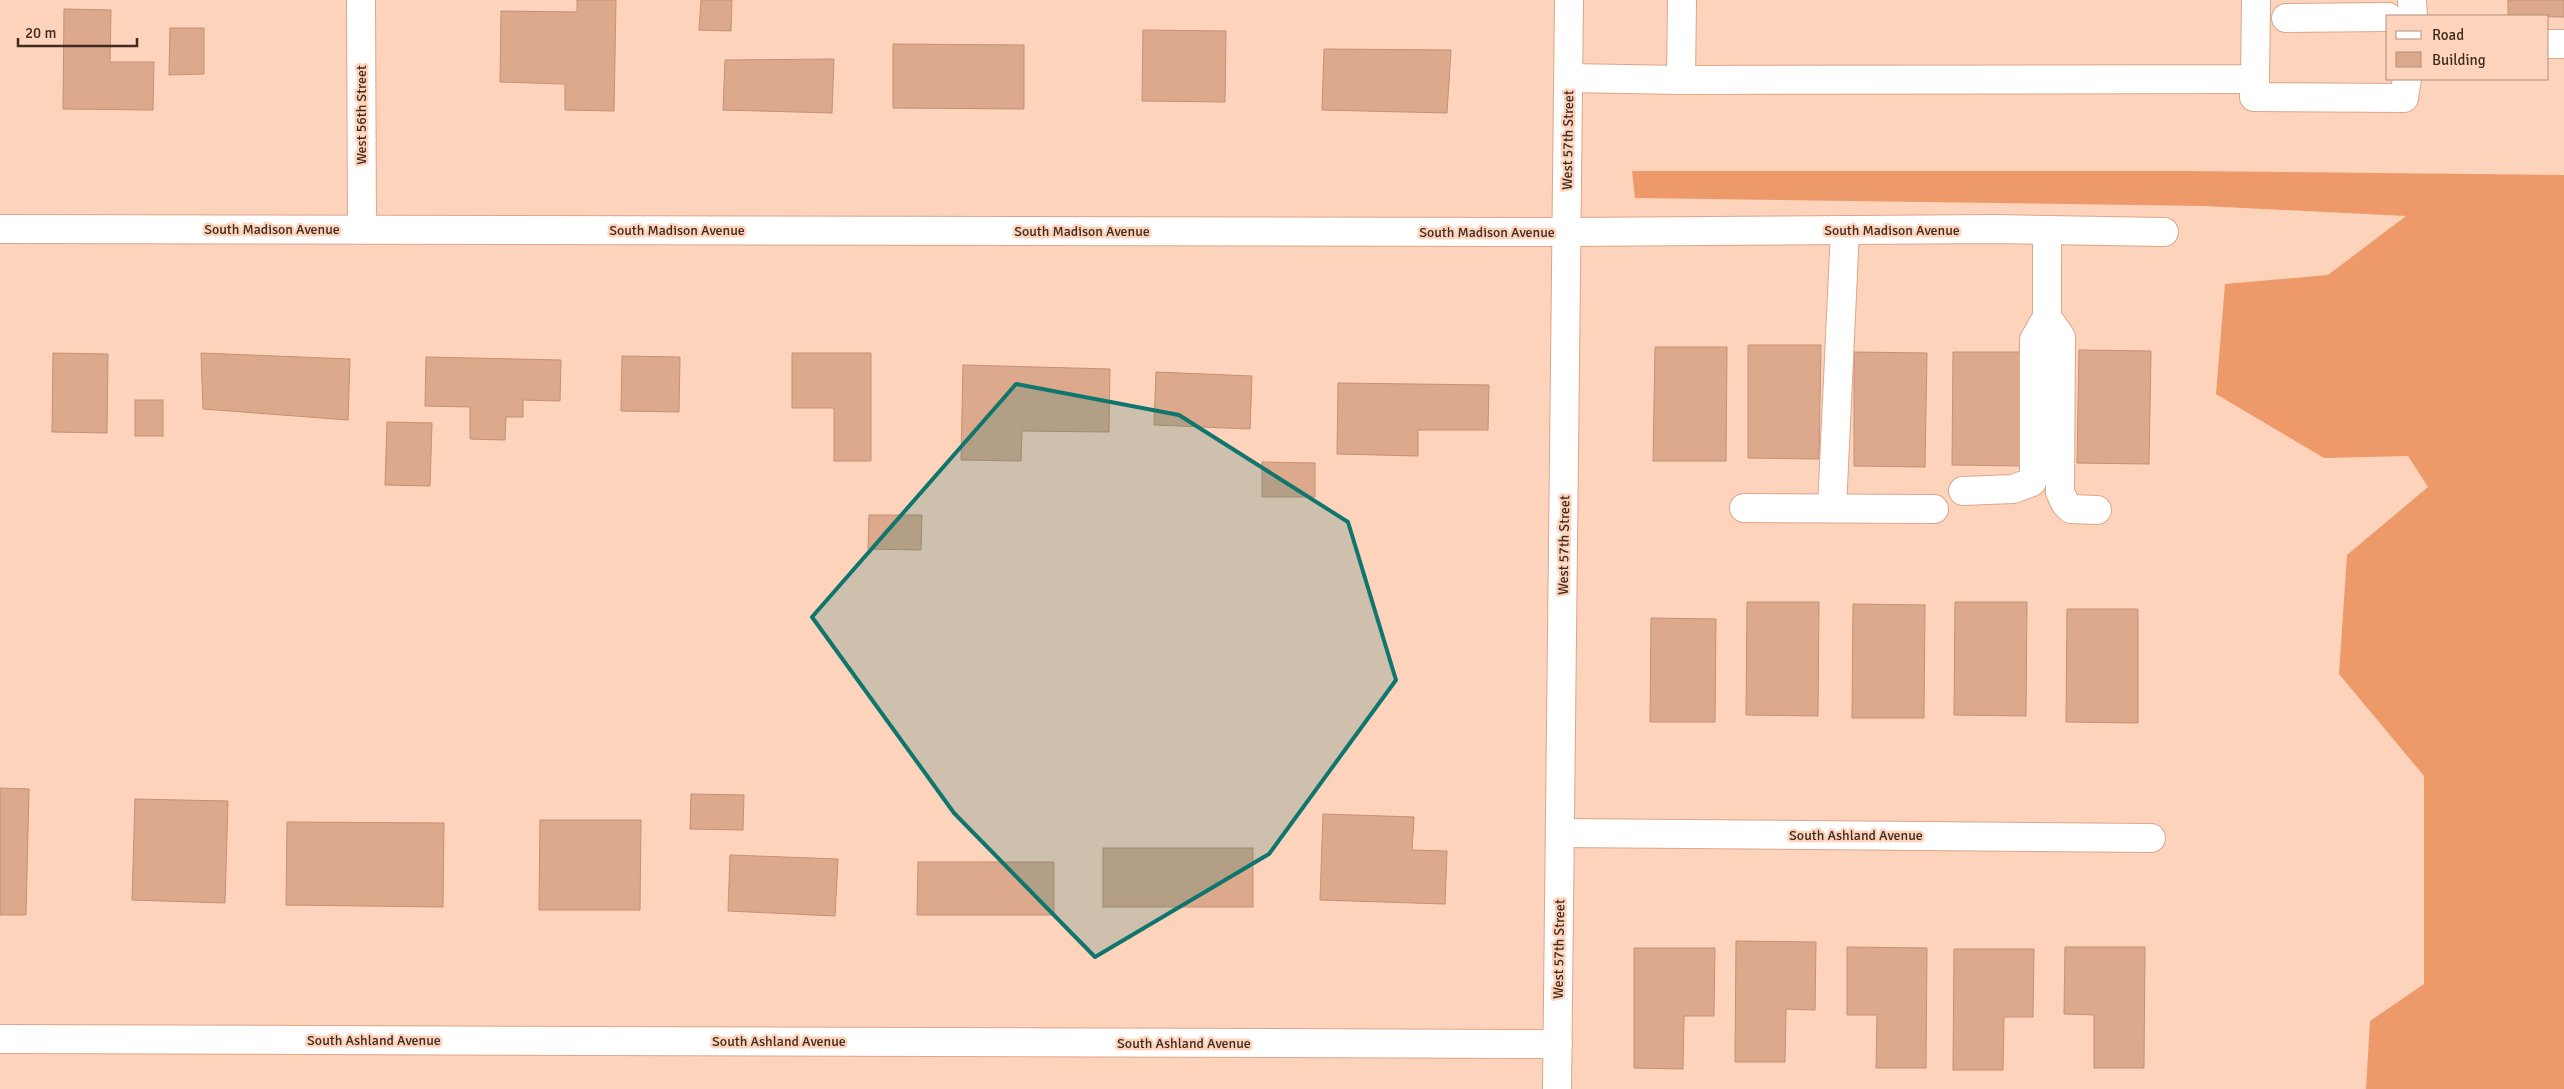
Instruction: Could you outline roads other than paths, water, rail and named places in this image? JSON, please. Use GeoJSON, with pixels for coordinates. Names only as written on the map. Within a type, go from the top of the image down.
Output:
{"type":"FeatureCollection","features":[{"type":"Feature","properties":{"kind":"street","name":"West 56th Street"},"geometry":{"type":"LineString","coordinates":[[361,0],[362,229]]}},
{"type":"Feature","properties":{"kind":"street","name":"West 57th Street"},"geometry":{"type":"LineString","coordinates":[[1557,1089],[1562,833],[1569,0]]}},
{"type":"Feature","properties":{"kind":"street"},"geometry":{"type":"LineString","coordinates":[[1681,80],[1682,0]]}},
{"type":"Feature","properties":{"kind":"street"},"geometry":{"type":"LineString","coordinates":[[2256,0],[2254,97],[2404,98],[2407,80]]}},
{"type":"Feature","properties":{"kind":"street"},"geometry":{"type":"LineString","coordinates":[[2412,0],[2412,15]]}},
{"type":"Feature","properties":{"kind":"street"},"geometry":{"type":"LineString","coordinates":[[2286,18],[2386,17]]}},
{"type":"Feature","properties":{"kind":"street"},"geometry":{"type":"LineString","coordinates":[[2549,44],[2564,44]]}},
{"type":"Feature","properties":{"kind":"street"},"geometry":{"type":"LineString","coordinates":[[1569,78],[1681,80],[2255,79]]}},
{"type":"Feature","properties":{"kind":"street","name":"South Madison Avenue"},"geometry":{"type":"LineString","coordinates":[[0,229],[1567,232],[1845,230],[2164,232]]}},
{"type":"Feature","properties":{"kind":"street"},"geometry":{"type":"LineString","coordinates":[[1832,508],[1845,230]]}},
{"type":"Feature","properties":{"kind":"street"},"geometry":{"type":"LineString","coordinates":[[1963,491],[2013,488],[2032,482],[2034,473],[2034,340],[2047,317],[2047,231]]}},
{"type":"Feature","properties":{"kind":"street"},"geometry":{"type":"LineString","coordinates":[[2047,317],[2061,337],[2060,492],[2065,503],[2071,509],[2098,510]]}},
{"type":"Feature","properties":{"kind":"street"},"geometry":{"type":"LineString","coordinates":[[1744,508],[1934,509]]}},
{"type":"Feature","properties":{"kind":"street","name":"South Ashland Avenue"},"geometry":{"type":"LineString","coordinates":[[1562,833],[2151,838]]}},
{"type":"Feature","properties":{"kind":"street","name":"South Ashland Avenue"},"geometry":{"type":"LineString","coordinates":[[0,1039],[1558,1044]]}}]}
